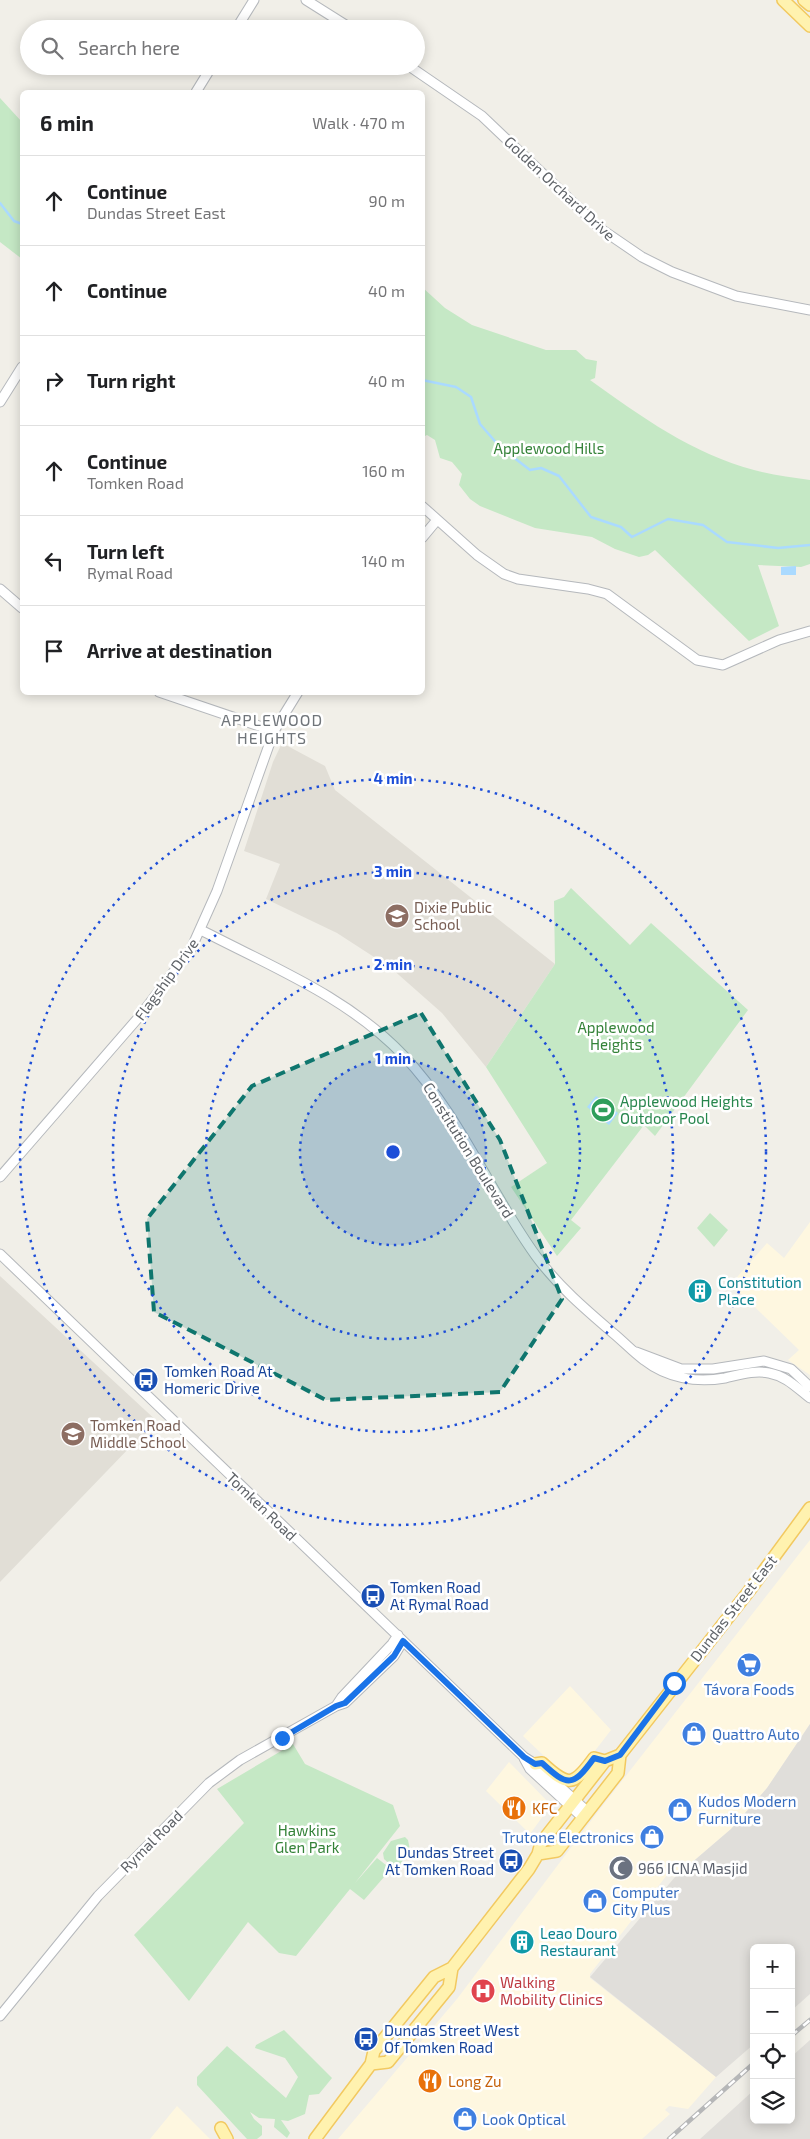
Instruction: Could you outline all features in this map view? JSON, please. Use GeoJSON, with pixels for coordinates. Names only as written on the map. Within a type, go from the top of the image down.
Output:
{"type":"FeatureCollection","features":[{"type":"Feature","properties":{"kind":"main road"},"geometry":{"type":"LineString","coordinates":[[783,0],[810,26]]}},
{"type":"Feature","properties":{"kind":"main road"},"geometry":{"type":"LineString","coordinates":[[804,0],[810,5]]}},
{"type":"Feature","properties":{"kind":"main road","name":"Dundas Street East"},"geometry":{"type":"LineString","coordinates":[[538,1854],[557,1851],[586,1815],[618,1773],[620,1755],[749,1591],[810,1508]]}},
{"type":"Feature","properties":{"kind":"main road"},"geometry":{"type":"LineString","coordinates":[[372,2064],[388,2062],[448,1987],[452,1968],[538,1854],[541,1843],[605,1761],[620,1755]]}},
{"type":"Feature","properties":{"kind":"main road"},"geometry":{"type":"LineString","coordinates":[[535,1764],[542,1763],[558,1778],[566,1780],[580,1777],[594,1758],[605,1761]]}},
{"type":"Feature","properties":{"kind":"main road"},"geometry":{"type":"LineString","coordinates":[[315,2139],[372,2064],[374,2052],[434,1977],[452,1968]]}},
{"type":"Feature","properties":{"kind":"main road"},"geometry":{"type":"LineString","coordinates":[[221,2128],[227,2139]]}},
{"type":"Feature","properties":{"kind":"street"},"geometry":{"type":"LineString","coordinates":[[242,20],[254,0]]}},
{"type":"Feature","properties":{"kind":"street"},"geometry":{"type":"LineString","coordinates":[[306,0],[338,20]]}},
{"type":"Feature","properties":{"kind":"street"},"geometry":{"type":"LineString","coordinates":[[197,90],[206,75]]}},
{"type":"Feature","properties":{"kind":"street","name":"Golden Orchard Drive"},"geometry":{"type":"LineString","coordinates":[[422,75],[482,116],[601,229],[629,250],[664,269],[704,285],[759,302],[810,310]]}},
{"type":"Feature","properties":{"kind":"street"},"geometry":{"type":"LineString","coordinates":[[0,401],[20,370]]}},
{"type":"Feature","properties":{"kind":"street"},"geometry":{"type":"LineString","coordinates":[[425,509],[477,555],[504,574],[518,579],[588,589],[607,594],[697,660],[723,665],[779,640],[808,634]]}},
{"type":"Feature","properties":{"kind":"street"},"geometry":{"type":"LineString","coordinates":[[425,534],[437,520]]}},
{"type":"Feature","properties":{"kind":"street"},"geometry":{"type":"LineString","coordinates":[[0,589],[20,606]]}},
{"type":"Feature","properties":{"kind":"street"},"geometry":{"type":"LineString","coordinates":[[168,695],[274,731]]}},
{"type":"Feature","properties":{"kind":"street","name":"Flagship Drive"},"geometry":{"type":"LineString","coordinates":[[0,1177],[140,1017],[176,971],[201,930],[274,731],[296,695]]}},
{"type":"Feature","properties":{"kind":"street","name":"Constitution Boulevard"},"geometry":{"type":"LineString","coordinates":[[201,930],[327,994],[382,1034],[422,1077],[448,1112],[503,1205],[548,1270],[574,1298],[645,1361],[665,1373],[691,1380],[723,1378],[749,1372],[770,1373],[786,1380],[810,1398]]}},
{"type":"Feature","properties":{"kind":"street","name":"Tomken Road"},"geometry":{"type":"LineString","coordinates":[[0,1254],[524,1757],[535,1764],[572,1803]]}},
{"type":"Feature","properties":{"kind":"street","name":"Constitution Boulevard"},"geometry":{"type":"LineString","coordinates":[[635,1352],[646,1354],[665,1364],[681,1368],[713,1369],[764,1361],[791,1369],[810,1387]]}},
{"type":"Feature","properties":{"kind":"street","name":"Rymal Road"},"geometry":{"type":"LineString","coordinates":[[0,2016],[98,1896],[209,1783],[240,1760],[336,1706],[342,1697],[400,1638]]}},
{"type":"Feature","properties":{"kind":"street","name":"Tomken Road"},"geometry":{"type":"LineString","coordinates":[[524,1757],[530,1769],[586,1815]]}},
{"type":"Feature","properties":{"kind":"highlighted area"},"geometry":{"type":"Polygon","coordinates":[[[421,1013],[500,1140],[562,1299],[500,1392],[326,1400],[154,1312],[147,1219],[252,1086],[421,1013]]]}},
{"type":"Feature","properties":{"kind":"shaded area","name":"Dixie Public School"},"geometry":{"type":"Polygon","coordinates":[[[282,743],[325,766],[335,790],[555,964],[486,1067],[442,1013],[391,968],[337,933],[266,899],[280,864],[244,851],[273,762],[282,743]]]}},
{"type":"Feature","properties":{"kind":"shaded area"},"geometry":{"type":"Polygon","coordinates":[[[810,1222],[810,1375],[788,1360],[799,1350],[731,1284],[767,1243],[784,1258],[810,1222]]]}},
{"type":"Feature","properties":{"kind":"shaded area","name":"Tomken Road Middle School"},"geometry":{"type":"Polygon","coordinates":[[[0,1276],[159,1423],[133,1444],[0,1582],[0,1276]]]}},
{"type":"Feature","properties":{"kind":"shaded area"},"geometry":{"type":"Polygon","coordinates":[[[810,1540],[810,1724],[767,1788],[731,1829],[675,1877],[667,1875],[590,1974],[590,1978],[716,2077],[688,2109],[669,2106],[665,2110],[670,2114],[642,2139],[338,2139],[457,1999],[600,1809],[810,1540]]]}},
{"type":"Feature","properties":{"kind":"shaded area"},"geometry":{"type":"Polygon","coordinates":[[[570,1686],[611,1730],[580,1770],[563,1774],[523,1736],[570,1686]]]}},
{"type":"Feature","properties":{"kind":"shaded area"},"geometry":{"type":"Polygon","coordinates":[[[810,1724],[810,1994],[795,2007],[795,1944],[750,1944],[750,2047],[716,2077],[590,1977],[675,1877],[731,1829],[767,1788],[810,1724]]]}},
{"type":"Feature","properties":{"kind":"shaded area"},"geometry":{"type":"Polygon","coordinates":[[[509,1762],[551,1805],[530,1834],[486,1791],[509,1762]]]}},
{"type":"Feature","properties":{"kind":"shaded area"},"geometry":{"type":"Polygon","coordinates":[[[810,2040],[810,2139],[700,2139],[750,2094],[750,2124],[795,2124],[795,2053],[810,2040]]]}},
{"type":"Feature","properties":{"kind":"shaded area"},"geometry":{"type":"Polygon","coordinates":[[[177,2106],[210,2139],[150,2139],[177,2106]]]}},
{"type":"Feature","properties":{"kind":"green space"},"geometry":{"type":"Polygon","coordinates":[[[0,98],[20,120],[20,257],[0,242],[0,98]]]}},
{"type":"Feature","properties":{"kind":"green space","name":"Applewood Hills"},"geometry":{"type":"Polygon","coordinates":[[[425,290],[445,308],[472,325],[546,350],[576,350],[586,359],[597,361],[595,378],[590,380],[628,407],[688,444],[731,463],[754,470],[810,480],[810,564],[801,567],[758,565],[779,626],[749,641],[655,550],[648,555],[639,557],[615,549],[592,537],[535,528],[480,506],[470,499],[459,485],[462,474],[452,462],[440,458],[435,440],[427,435],[425,436],[425,290]]]}},
{"type":"Feature","properties":{"kind":"green space","name":"Applewood Heights"},"geometry":{"type":"Polygon","coordinates":[[[571,888],[630,945],[651,923],[748,1010],[655,1136],[644,1125],[571,1220],[581,1228],[557,1256],[511,1187],[547,1163],[486,1067],[555,964],[554,901],[564,897],[571,888]]]}},
{"type":"Feature","properties":{"kind":"green space"},"geometry":{"type":"Polygon","coordinates":[[[710,1213],[728,1230],[714,1247],[697,1228],[710,1213]]]}},
{"type":"Feature","properties":{"kind":"green space","name":"Hawkins Glen Park"},"geometry":{"type":"Polygon","coordinates":[[[293,1744],[305,1764],[393,1805],[400,1826],[355,1883],[377,1858],[391,1869],[364,1900],[350,1889],[296,1956],[279,1953],[248,1922],[189,2001],[134,1935],[244,1823],[217,1789],[293,1744]]]}},
{"type":"Feature","properties":{"kind":"green space"},"geometry":{"type":"Polygon","coordinates":[[[405,1837],[408,1840],[410,1850],[396,1870],[384,1859],[383,1853],[391,1841],[405,1837]]]}},
{"type":"Feature","properties":{"kind":"green space"},"geometry":{"type":"Polygon","coordinates":[[[284,2030],[332,2078],[319,2094],[309,2095],[305,2114],[288,2121],[281,2120],[290,2133],[287,2138],[274,2127],[275,2119],[259,2118],[250,2112],[254,2119],[262,2126],[262,2135],[257,2139],[247,2139],[197,2085],[197,2077],[227,2046],[286,2098],[298,2077],[285,2058],[255,2048],[256,2045],[284,2030]]]}},
{"type":"Feature","properties":{"kind":"water"},"geometry":{"type":"Polygon","coordinates":[[[796,566],[796,575],[781,575],[781,567],[796,566]]]}},
{"type":"Feature","properties":{"kind":"water","name":"Applewood Heights Outdoor Pool"},"geometry":{"type":"Polygon","coordinates":[[[596,1096],[618,1113],[609,1125],[587,1107],[596,1096]]]}},
{"type":"Feature","properties":{"kind":"waterway"},"geometry":{"type":"LineString","coordinates":[[0,203],[14,221],[20,223]]}},
{"type":"Feature","properties":{"kind":"waterway"},"geometry":{"type":"LineString","coordinates":[[425,381],[456,387],[471,397],[480,424],[500,447],[530,470],[541,468],[559,476],[591,517],[621,527],[632,537],[668,519],[703,525],[727,542],[778,548],[810,545]]}},
{"type":"Feature","properties":{"kind":"railway"},"geometry":{"type":"LineString","coordinates":[[793,2034],[810,2020]]}},
{"type":"Feature","properties":{"kind":"railway"},"geometry":{"type":"LineString","coordinates":[[669,2139],[750,2067]]}},
{"type":"Feature","properties":{"kind":"place","name":"Dixie Public School"},"geometry":{"type":"Point","coordinates":[397,916]}},
{"type":"Feature","properties":{"kind":"place","name":"Applewood Heights Outdoor Pool"},"geometry":{"type":"Point","coordinates":[603,1110]}},
{"type":"Feature","properties":{"kind":"place","name":"Constitution Place"},"geometry":{"type":"Point","coordinates":[700,1291]}},
{"type":"Feature","properties":{"kind":"place","name":"Tomken Road At Homeric Drive"},"geometry":{"type":"Point","coordinates":[146,1380]}},
{"type":"Feature","properties":{"kind":"place","name":"Tomken Road Middle School"},"geometry":{"type":"Point","coordinates":[73,1434]}},
{"type":"Feature","properties":{"kind":"place","name":"Tomken Road At Rymal Road"},"geometry":{"type":"Point","coordinates":[373,1596]}},
{"type":"Feature","properties":{"kind":"place","name":"Távora Foods"},"geometry":{"type":"Point","coordinates":[749,1665]}},
{"type":"Feature","properties":{"kind":"place","name":"Quattro Auto"},"geometry":{"type":"Point","coordinates":[694,1734]}},
{"type":"Feature","properties":{"kind":"place","name":"KFC"},"geometry":{"type":"Point","coordinates":[514,1808]}},
{"type":"Feature","properties":{"kind":"place","name":"Kudos Modern Furniture"},"geometry":{"type":"Point","coordinates":[680,1810]}},
{"type":"Feature","properties":{"kind":"place","name":"Trutone Electronics"},"geometry":{"type":"Point","coordinates":[652,1837]}},
{"type":"Feature","properties":{"kind":"place","name":"Dundas Street At Tomken Road"},"geometry":{"type":"Point","coordinates":[511,1861]}},
{"type":"Feature","properties":{"kind":"place","name":"966 ICNA Masjid"},"geometry":{"type":"Point","coordinates":[621,1868]}},
{"type":"Feature","properties":{"kind":"place","name":"Computer City Plus"},"geometry":{"type":"Point","coordinates":[595,1901]}},
{"type":"Feature","properties":{"kind":"place","name":"Leao Douro Restaurant"},"geometry":{"type":"Point","coordinates":[522,1942]}},
{"type":"Feature","properties":{"kind":"place","name":"Walking Mobility Clinics"},"geometry":{"type":"Point","coordinates":[483,1991]}},
{"type":"Feature","properties":{"kind":"place","name":"Dundas Street West Of Tomken Road"},"geometry":{"type":"Point","coordinates":[366,2039]}},
{"type":"Feature","properties":{"kind":"place","name":"Long Zu"},"geometry":{"type":"Point","coordinates":[430,2081]}},
{"type":"Feature","properties":{"kind":"place","name":"Look Optical"},"geometry":{"type":"Point","coordinates":[465,2119]}},
{"type":"Feature","properties":{"kind":"district","name":"APPLEWOOD HEIGHTS"},"geometry":{"type":"Point","coordinates":[272,728]}},
{"type":"Feature","properties":{"kind":"route"},"geometry":{"type":"LineString","coordinates":[[282,1738],[336,1706],[345,1703],[394,1656],[403,1641],[524,1757],[535,1764],[542,1763],[558,1778],[573,1780],[580,1777],[594,1758],[605,1761],[620,1755],[674,1683]]}}]}
